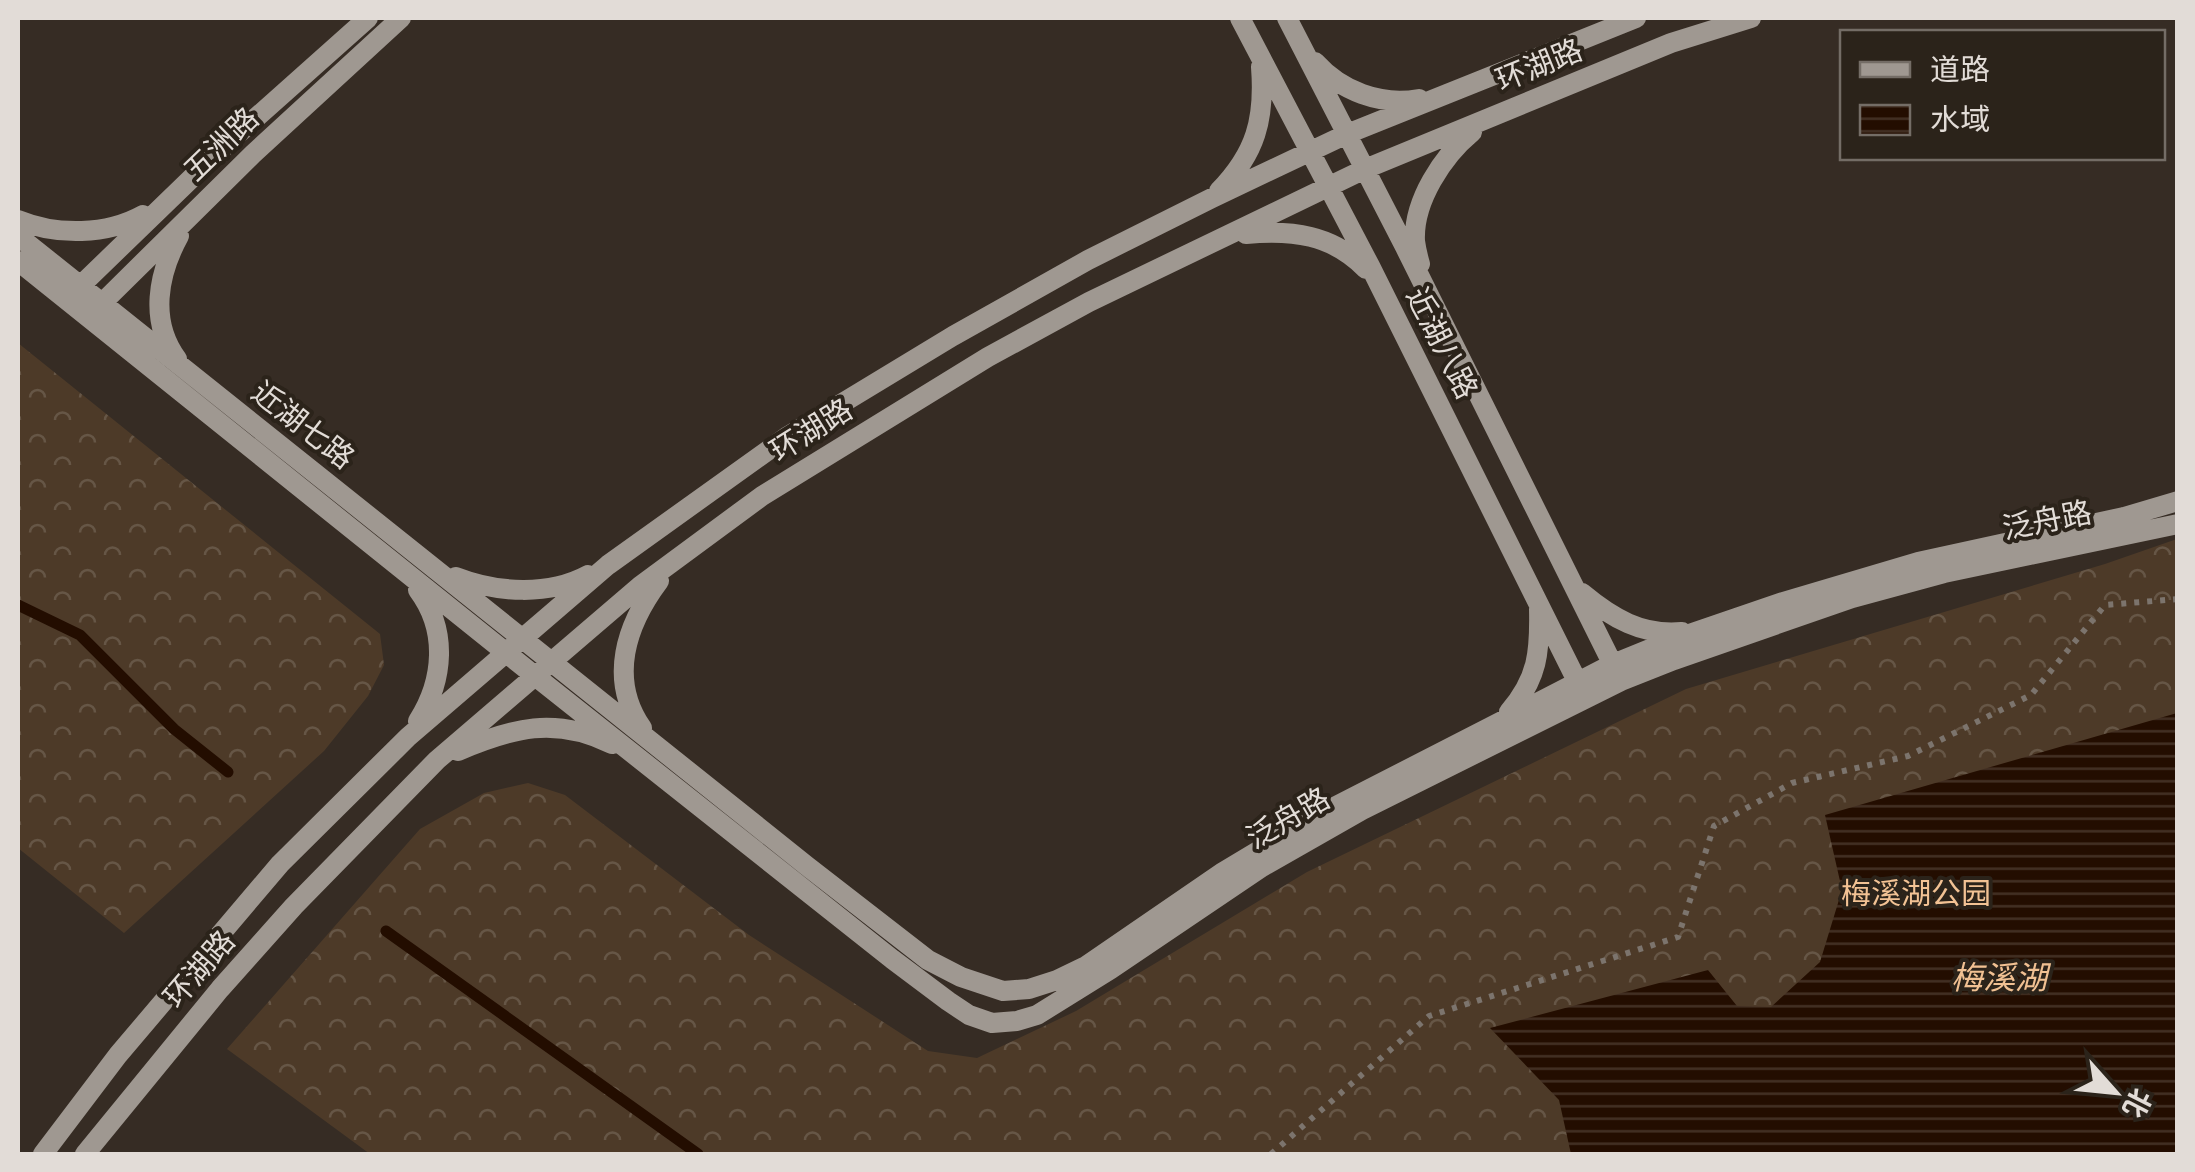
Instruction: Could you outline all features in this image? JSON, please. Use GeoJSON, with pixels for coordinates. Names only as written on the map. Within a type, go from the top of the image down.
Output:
{"type":"FeatureCollection","features":[{"type":"Feature","properties":{"kind":"street","name":"五洲路"},"geometry":{"type":"LineString","coordinates":[[73,293],[231,140],[368,18]]}},
{"type":"Feature","properties":{"kind":"street","name":"五洲路"},"geometry":{"type":"LineString","coordinates":[[94,310],[253,154],[402,18]]}},
{"type":"Feature","properties":{"kind":"street","name":"近湖八路"},"geometry":{"type":"LineString","coordinates":[[1240,18],[1377,280],[1581,689]]}},
{"type":"Feature","properties":{"kind":"street","name":"近湖八路"},"geometry":{"type":"LineString","coordinates":[[1287,18],[1617,673]]}},
{"type":"Feature","properties":{"kind":"street","name":"环湖路"},"geometry":{"type":"LineString","coordinates":[[43,1154],[118,1055],[280,864],[408,737],[608,565],[788,436],[1088,260],[1212,198],[1347,134],[1636,18]]}},
{"type":"Feature","properties":{"kind":"street","name":"环湖路"},"geometry":{"type":"LineString","coordinates":[[84,1154],[294,906],[437,760],[640,586],[762,496],[988,358],[1089,302],[1365,169],[1671,43],[1751,18]]}},
{"type":"Feature","properties":{"kind":"street"},"geometry":{"type":"LineString","coordinates":[[1302,46],[1326,74],[1352,90],[1380,100],[1413,100],[1460,89]]}},
{"type":"Feature","properties":{"kind":"street"},"geometry":{"type":"LineString","coordinates":[[1212,198],[1248,154],[1258,129],[1263,95],[1260,56]]}},
{"type":"Feature","properties":{"kind":"street"},"geometry":{"type":"LineString","coordinates":[[1424,286],[1415,239],[1421,207],[1433,179],[1456,145],[1489,118]]}},
{"type":"Feature","properties":{"kind":"street"},"geometry":{"type":"LineString","coordinates":[[18,220],[31,226],[78,232],[124,226],[167,201]]}},
{"type":"Feature","properties":{"kind":"street"},"geometry":{"type":"LineString","coordinates":[[184,368],[167,346],[160,325],[160,295],[164,263],[194,212]]}},
{"type":"Feature","properties":{"kind":"street"},"geometry":{"type":"LineString","coordinates":[[1229,236],[1273,231],[1309,234],[1358,260],[1377,280]]}},
{"type":"Feature","properties":{"kind":"street","name":"近湖七路"},"geometry":{"type":"LineString","coordinates":[[18,236],[73,293],[535,676]]}},
{"type":"Feature","properties":{"kind":"street","name":"近湖七路"},"geometry":{"type":"LineString","coordinates":[[18,261],[73,293]]}},
{"type":"Feature","properties":{"kind":"street","name":"近湖七路"},"geometry":{"type":"LineString","coordinates":[[94,310],[184,368],[551,661]]}},
{"type":"Feature","properties":{"kind":"street","name":"泛舟路"},"geometry":{"type":"LineString","coordinates":[[535,676],[648,751],[928,960],[960,978],[1003,991],[1029,989],[1086,966],[1223,872],[1313,818],[1503,719],[1617,673],[1704,629],[1918,562],[2124,517],[2178,501]]}},
{"type":"Feature","properties":{"kind":"street","name":"泛舟路"},"geometry":{"type":"LineString","coordinates":[[1617,673],[1674,660],[1852,598],[1944,572],[2178,524]]}},
{"type":"Feature","properties":{"kind":"street"},"geometry":{"type":"LineString","coordinates":[[648,751],[627,702],[622,677],[628,640],[642,603],[672,563]]}},
{"type":"Feature","properties":{"kind":"street"},"geometry":{"type":"LineString","coordinates":[[434,567],[482,586],[543,589],[576,582],[608,565]]}},
{"type":"Feature","properties":{"kind":"street"},"geometry":{"type":"LineString","coordinates":[[401,568],[426,600],[440,652],[436,680],[425,710],[408,737]]}},
{"type":"Feature","properties":{"kind":"street"},"geometry":{"type":"LineString","coordinates":[[1575,588],[1606,613],[1633,627],[1661,634],[1704,629]]}},
{"type":"Feature","properties":{"kind":"street"},"geometry":{"type":"LineString","coordinates":[[1503,719],[1525,694],[1535,670],[1540,639],[1538,602]]}},
{"type":"Feature","properties":{"kind":"street","name":"泛舟路"},"geometry":{"type":"LineString","coordinates":[[551,661],[648,751],[948,1001],[992,1023],[1037,1015],[1262,867],[1581,689]]}},
{"type":"Feature","properties":{"kind":"street"},"geometry":{"type":"LineString","coordinates":[[437,760],[503,734],[549,726],[648,751]]}},
{"type":"Feature","properties":{"kind":"path"},"geometry":{"type":"LineString","coordinates":[[1271,1154],[1429,1016],[1678,937],[1714,826],[1792,783],[1908,756],[2032,695],[2105,604],[2178,599]]}},
{"type":"Feature","properties":{"kind":"green space"},"geometry":{"type":"Polygon","coordinates":[[[18,343],[380,634],[384,665],[368,696],[324,751],[124,933],[18,848],[18,343]]]}},
{"type":"Feature","properties":{"kind":"green space","name":"梅溪湖公园"},"geometry":{"type":"Polygon","coordinates":[[[2177,539],[2177,1154],[370,1154],[227,1049],[420,829],[484,793],[528,783],[565,795],[749,935],[928,1051],[977,1058],[1076,1011],[1307,872],[1686,689],[2177,539]]]}},
{"type":"Feature","properties":{"kind":"water","name":"梅溪湖"},"geometry":{"type":"Polygon","coordinates":[[[2177,713],[2177,1154],[1571,1154],[1559,1100],[1490,1028],[1708,970],[1737,1006],[1771,1007],[1820,962],[1842,890],[1825,815],[2177,713]]]}},
{"type":"Feature","properties":{"kind":"waterway"},"geometry":{"type":"LineString","coordinates":[[18,605],[80,635],[174,729],[228,772]]}},
{"type":"Feature","properties":{"kind":"waterway"},"geometry":{"type":"LineString","coordinates":[[386,931],[698,1154]]}}]}
